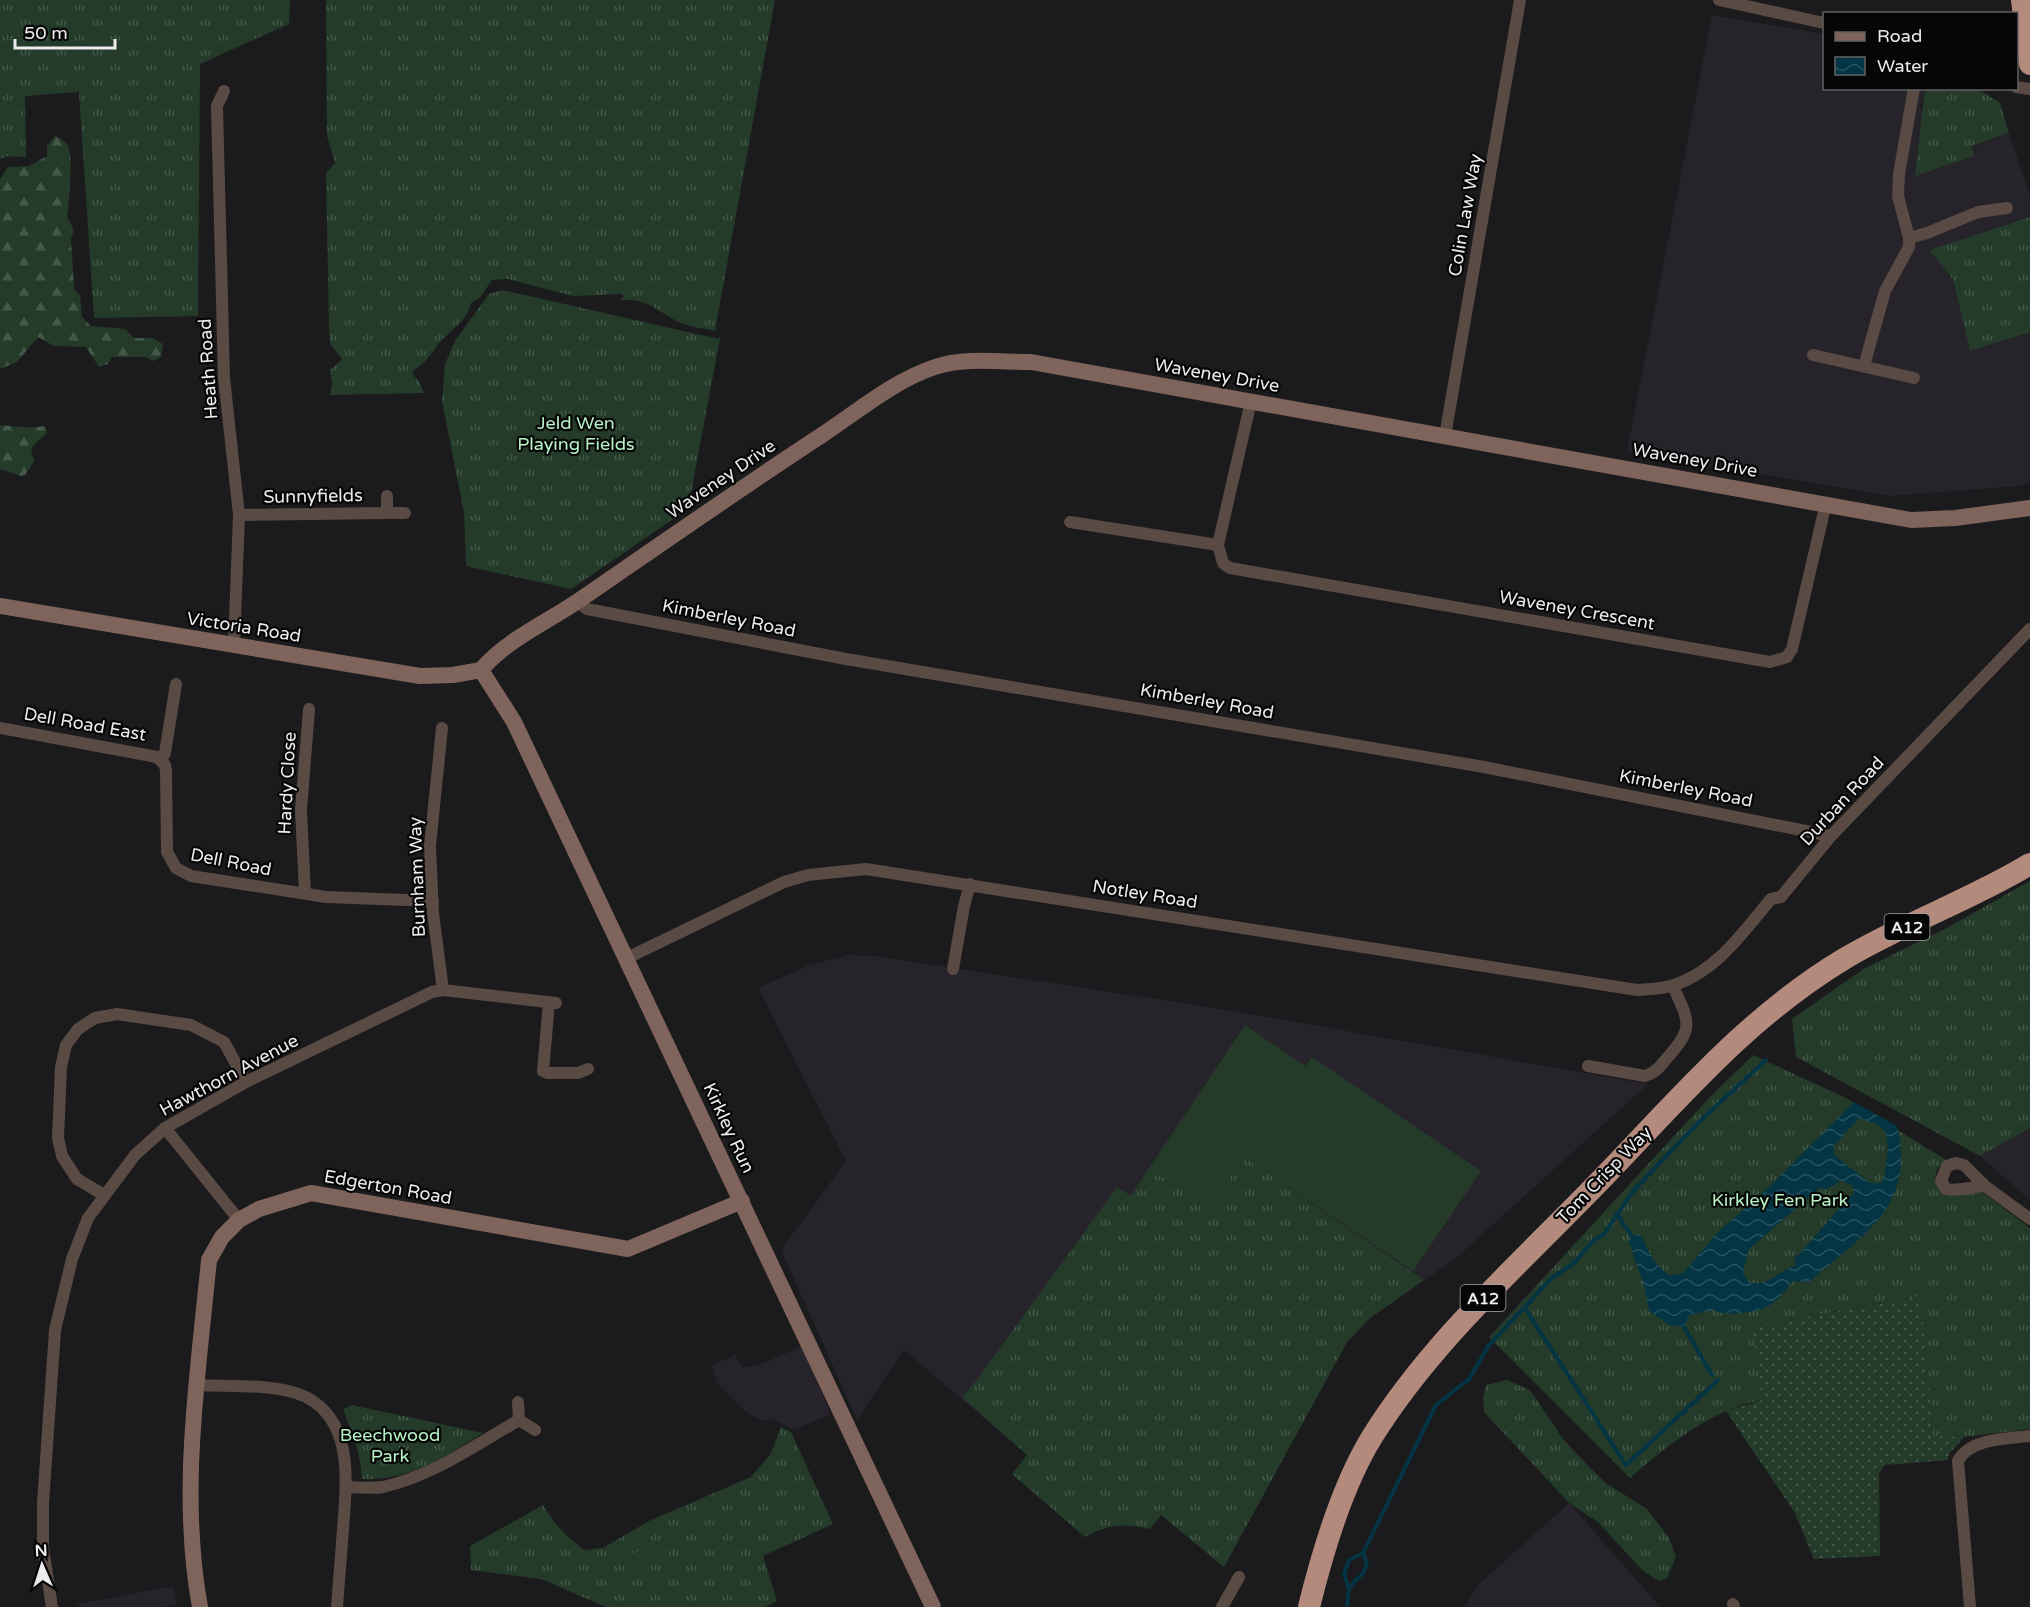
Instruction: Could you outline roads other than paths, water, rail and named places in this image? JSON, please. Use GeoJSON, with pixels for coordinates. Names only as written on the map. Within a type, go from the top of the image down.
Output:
{"type":"FeatureCollection","features":[{"type":"Feature","properties":{"kind":"highway"},"geometry":{"type":"LineString","coordinates":[[2022,0],[2030,64]]}},
{"type":"Feature","properties":{"kind":"highway","name":"Tom Crisp Way"},"geometry":{"type":"LineString","coordinates":[[1309,1607],[1320,1563],[1340,1508],[1371,1439],[1420,1368],[1693,1081],[1762,1017],[1845,959],[2030,864]]}},
{"type":"Feature","properties":{"kind":"main road","name":"Waveney Drive"},"geometry":{"type":"LineString","coordinates":[[481,670],[491,658],[511,644],[578,602],[727,498],[891,389],[936,366],[966,362],[1031,362],[1911,520],[1955,518],[2030,508]]}},
{"type":"Feature","properties":{"kind":"main road","name":"Victoria Road"},"geometry":{"type":"LineString","coordinates":[[0,606],[420,676],[453,675],[481,670]]}},
{"type":"Feature","properties":{"kind":"main road","name":"Kirkley Run"},"geometry":{"type":"LineString","coordinates":[[481,670],[514,722],[933,1607]]}},
{"type":"Feature","properties":{"kind":"main road","name":"Edgerton Road"},"geometry":{"type":"LineString","coordinates":[[200,1607],[190,1543],[197,1385],[209,1260],[222,1237],[238,1220],[259,1209],[311,1193],[628,1249],[742,1201]]}},
{"type":"Feature","properties":{"kind":"street","name":"Colin Law Way"},"geometry":{"type":"LineString","coordinates":[[1445,436],[1520,0]]}},
{"type":"Feature","properties":{"kind":"street"},"geometry":{"type":"LineString","coordinates":[[1719,0],[1823,23]]}},
{"type":"Feature","properties":{"kind":"street"},"geometry":{"type":"LineString","coordinates":[[1864,366],[1885,291],[1905,255],[1909,238],[1898,196],[1899,174],[1914,90]]}},
{"type":"Feature","properties":{"kind":"street","name":"Heath Road"},"geometry":{"type":"LineString","coordinates":[[224,91],[217,106],[224,378],[239,515],[234,645]]}},
{"type":"Feature","properties":{"kind":"street"},"geometry":{"type":"LineString","coordinates":[[1909,238],[1978,212],[2007,208]]}},
{"type":"Feature","properties":{"kind":"street"},"geometry":{"type":"LineString","coordinates":[[1813,355],[1914,378]]}},
{"type":"Feature","properties":{"kind":"street"},"geometry":{"type":"LineString","coordinates":[[1070,522],[1218,545],[1251,401]]}},
{"type":"Feature","properties":{"kind":"street","name":"Sunnyfields"},"geometry":{"type":"LineString","coordinates":[[387,496],[387,513]]}},
{"type":"Feature","properties":{"kind":"street","name":"Waveney Crescent"},"geometry":{"type":"LineString","coordinates":[[1218,545],[1223,563],[1230,568],[1770,662],[1787,657],[1792,648],[1826,503]]}},
{"type":"Feature","properties":{"kind":"street","name":"Sunnyfields"},"geometry":{"type":"LineString","coordinates":[[239,515],[405,513]]}},
{"type":"Feature","properties":{"kind":"street","name":"Kimberley Road"},"geometry":{"type":"LineString","coordinates":[[578,602],[587,609],[846,659],[1473,765],[1832,836]]}},
{"type":"Feature","properties":{"kind":"street","name":"Durban Road"},"geometry":{"type":"LineString","coordinates":[[1673,986],[1700,973],[1727,952],[1772,899],[1781,897],[1832,836],[2030,629]]}},
{"type":"Feature","properties":{"kind":"street","name":"Dell Road"},"geometry":{"type":"LineString","coordinates":[[176,684],[165,753],[161,760],[166,771],[165,842],[171,862],[176,868],[191,876],[305,893],[433,901]]}},
{"type":"Feature","properties":{"kind":"street","name":"Hardy Close"},"geometry":{"type":"LineString","coordinates":[[305,893],[301,810],[309,710]]}},
{"type":"Feature","properties":{"kind":"street","name":"Dell Road East"},"geometry":{"type":"LineString","coordinates":[[0,728],[151,754],[161,760]]}},
{"type":"Feature","properties":{"kind":"street","name":"Burnham Way"},"geometry":{"type":"LineString","coordinates":[[442,728],[432,820],[433,901],[443,990]]}},
{"type":"Feature","properties":{"kind":"street","name":"Notley Road"},"geometry":{"type":"LineString","coordinates":[[627,958],[784,882],[808,875],[866,869],[1637,990],[1673,986]]}},
{"type":"Feature","properties":{"kind":"street"},"geometry":{"type":"LineString","coordinates":[[953,969],[970,884]]}},
{"type":"Feature","properties":{"kind":"street"},"geometry":{"type":"LineString","coordinates":[[1588,1066],[1645,1076],[1654,1073],[1683,1040],[1687,1029],[1685,1012],[1673,986]]}},
{"type":"Feature","properties":{"kind":"street","name":"Hawthorn Avenue"},"geometry":{"type":"LineString","coordinates":[[52,1607],[43,1548],[43,1503],[55,1330],[72,1259],[88,1218],[135,1155],[165,1128],[246,1082],[432,992],[443,990],[552,1002],[543,1071],[578,1073],[588,1069]]}},
{"type":"Feature","properties":{"kind":"street"},"geometry":{"type":"LineString","coordinates":[[104,1195],[77,1179],[62,1156],[58,1138],[61,1067],[66,1045],[78,1029],[95,1018],[117,1014],[191,1025],[224,1042],[246,1082]]}},
{"type":"Feature","properties":{"kind":"street"},"geometry":{"type":"LineString","coordinates":[[165,1128],[238,1220]]}},
{"type":"Feature","properties":{"kind":"street"},"geometry":{"type":"LineString","coordinates":[[1985,1186],[2030,1219]]}},
{"type":"Feature","properties":{"kind":"street"},"geometry":{"type":"LineString","coordinates":[[197,1385],[285,1390],[307,1398],[328,1414],[339,1435],[345,1460],[346,1486],[338,1607]]}},
{"type":"Feature","properties":{"kind":"street"},"geometry":{"type":"LineString","coordinates":[[518,1402],[519,1420]]}},
{"type":"Feature","properties":{"kind":"street"},"geometry":{"type":"LineString","coordinates":[[346,1486],[381,1488],[416,1477],[519,1420]]}},
{"type":"Feature","properties":{"kind":"street"},"geometry":{"type":"LineString","coordinates":[[519,1420],[534,1430]]}},
{"type":"Feature","properties":{"kind":"street"},"geometry":{"type":"LineString","coordinates":[[1970,1607],[1959,1461],[1968,1448],[1978,1444],[2030,1436]]}},
{"type":"Feature","properties":{"kind":"street"},"geometry":{"type":"LineString","coordinates":[[1222,1607],[1239,1577]]}},
{"type":"Feature","properties":{"kind":"water"},"geometry":{"type":"Polygon","coordinates":[[[1854,1102],[1897,1126],[1901,1154],[1899,1178],[1891,1199],[1880,1217],[1865,1234],[1809,1282],[1793,1281],[1776,1301],[1760,1309],[1735,1313],[1713,1310],[1689,1315],[1684,1327],[1670,1325],[1649,1311],[1645,1289],[1628,1239],[1640,1234],[1653,1260],[1669,1276],[1683,1273],[1717,1233],[1768,1188],[1854,1102]],[[1859,1118],[1834,1146],[1834,1155],[1870,1183],[1882,1183],[1888,1154],[1885,1132],[1881,1127],[1859,1118]],[[1841,1181],[1827,1189],[1819,1188],[1749,1249],[1743,1273],[1748,1282],[1767,1281],[1796,1265],[1794,1260],[1854,1192],[1852,1185],[1841,1181]]]}},
{"type":"Feature","properties":{"kind":"waterway"},"geometry":{"type":"LineString","coordinates":[[1347,1607],[1349,1588],[1364,1572],[1367,1563],[1363,1553],[1436,1405],[1469,1379],[1489,1345],[1552,1278],[1574,1263],[1594,1240],[1604,1234],[1633,1191],[1700,1121],[1766,1060]]}},
{"type":"Feature","properties":{"kind":"waterway"},"geometry":{"type":"LineString","coordinates":[[1617,1214],[1633,1238]]}},
{"type":"Feature","properties":{"kind":"waterway"},"geometry":{"type":"LineString","coordinates":[[1525,1308],[1626,1465],[1718,1380]]}},
{"type":"Feature","properties":{"kind":"waterway"},"geometry":{"type":"LineString","coordinates":[[1684,1327],[1712,1375]]}},
{"type":"Feature","properties":{"kind":"waterway"},"geometry":{"type":"LineString","coordinates":[[1349,1588],[1344,1574],[1349,1560],[1363,1553]]}},
{"type":"Feature","properties":{"kind":"park label","name":"Jeld Wen Playing Fields"},"geometry":{"type":"Point","coordinates":[576,433]}},
{"type":"Feature","properties":{"kind":"park label","name":"Kirkley Fen Park"},"geometry":{"type":"Point","coordinates":[1780,1200]}},
{"type":"Feature","properties":{"kind":"park label","name":"Beechwood Park"},"geometry":{"type":"Point","coordinates":[390,1445]}}]}
